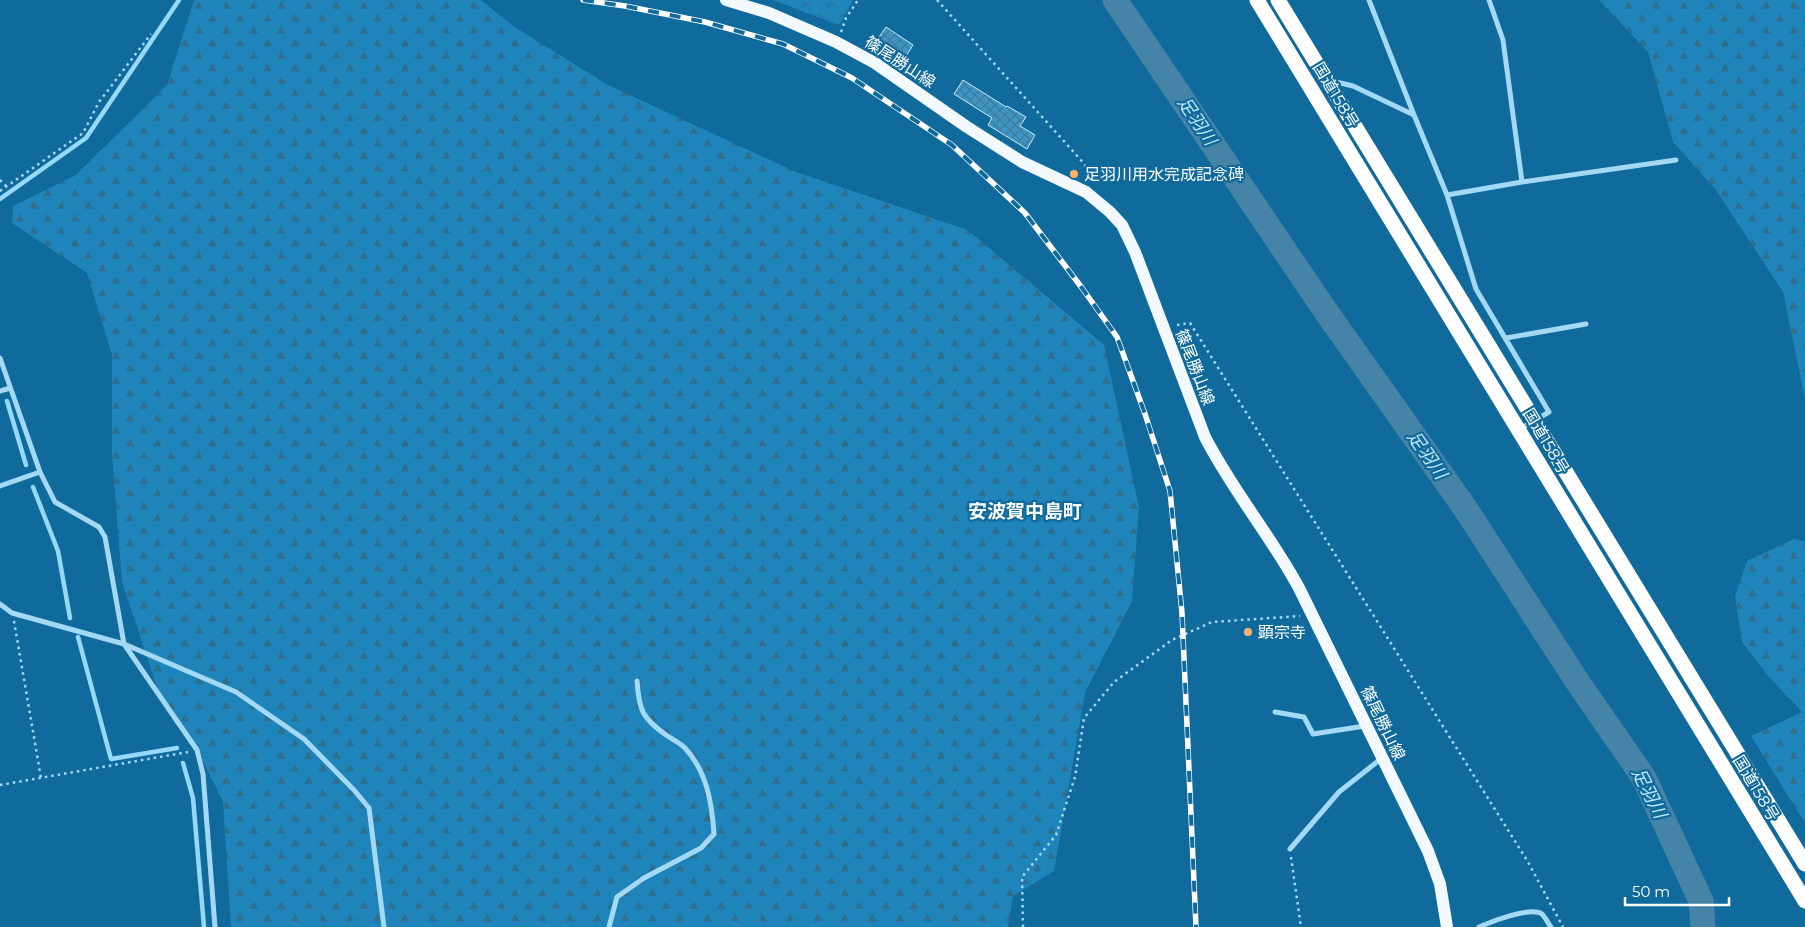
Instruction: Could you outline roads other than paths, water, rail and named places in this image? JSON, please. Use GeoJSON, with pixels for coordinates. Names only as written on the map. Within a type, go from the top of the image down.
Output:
{"type":"FeatureCollection","features":[{"type":"Feature","properties":{"kind":"highway","name":"国道158号"},"geometry":{"type":"LineString","coordinates":[[1257,0],[1805,901]]}},
{"type":"Feature","properties":{"kind":"highway","name":"国道158号"},"geometry":{"type":"LineString","coordinates":[[1278,0],[1536,420],[1805,864]]}},
{"type":"Feature","properties":{"kind":"main road","name":"篠尾勝山線"},"geometry":{"type":"LineString","coordinates":[[726,0],[769,13],[836,42],[874,63],[1022,162],[1086,192],[1122,225],[1205,438],[1219,465],[1288,568],[1428,852],[1440,884],[1447,927]]}},
{"type":"Feature","properties":{"kind":"street"},"geometry":{"type":"LineString","coordinates":[[1369,0],[1447,195],[1476,289],[1549,412],[1519,430]]}},
{"type":"Feature","properties":{"kind":"street"},"geometry":{"type":"LineString","coordinates":[[1489,0],[1503,40],[1522,182]]}},
{"type":"Feature","properties":{"kind":"street"},"geometry":{"type":"LineString","coordinates":[[1327,80],[1353,86],[1414,115]]}},
{"type":"Feature","properties":{"kind":"street"},"geometry":{"type":"LineString","coordinates":[[1447,195],[1522,182],[1676,160]]}},
{"type":"Feature","properties":{"kind":"street"},"geometry":{"type":"LineString","coordinates":[[1506,338],[1586,324]]}},
{"type":"Feature","properties":{"kind":"street"},"geometry":{"type":"LineString","coordinates":[[0,358],[40,472],[55,502],[99,527],[105,537],[124,644],[197,750],[203,774],[216,927]]}},
{"type":"Feature","properties":{"kind":"street"},"geometry":{"type":"LineString","coordinates":[[0,391],[10,388]]}},
{"type":"Feature","properties":{"kind":"street"},"geometry":{"type":"LineString","coordinates":[[0,486],[40,472]]}},
{"type":"Feature","properties":{"kind":"street"},"geometry":{"type":"LineString","coordinates":[[0,604],[12,612],[124,644],[236,692],[304,739],[369,808],[384,927]]}},
{"type":"Feature","properties":{"kind":"street"},"geometry":{"type":"LineString","coordinates":[[608,927],[617,897],[644,878],[701,848],[714,834],[712,809],[707,785],[684,747],[650,724],[638,703],[637,681]]}},
{"type":"Feature","properties":{"kind":"street"},"geometry":{"type":"LineString","coordinates":[[1275,712],[1304,717],[1313,734],[1367,726]]}},
{"type":"Feature","properties":{"kind":"street"},"geometry":{"type":"LineString","coordinates":[[1290,849],[1339,792],[1382,758]]}},
{"type":"Feature","properties":{"kind":"street"},"geometry":{"type":"LineString","coordinates":[[1479,927],[1504,916],[1536,912],[1543,915],[1551,927]]}},
{"type":"Feature","properties":{"kind":"waterway"},"geometry":{"type":"LineString","coordinates":[[0,199],[86,138],[179,0]]}},
{"type":"Feature","properties":{"kind":"waterway","name":"足羽川"},"geometry":{"type":"LineString","coordinates":[[1115,0],[1327,313],[1465,508],[1577,681],[1644,778],[1701,901],[1703,927]]}},
{"type":"Feature","properties":{"kind":"waterway"},"geometry":{"type":"LineString","coordinates":[[7,401],[26,465]]}},
{"type":"Feature","properties":{"kind":"waterway"},"geometry":{"type":"LineString","coordinates":[[33,487],[58,551],[70,618]]}},
{"type":"Feature","properties":{"kind":"waterway"},"geometry":{"type":"LineString","coordinates":[[78,637],[111,759],[177,748]]}},
{"type":"Feature","properties":{"kind":"waterway"},"geometry":{"type":"LineString","coordinates":[[183,763],[193,798],[204,927]]}},
{"type":"Feature","properties":{"kind":"railway"},"geometry":{"type":"LineString","coordinates":[[583,0],[625,6],[705,22],[783,44],[852,78],[952,145],[1025,213],[1117,337],[1170,491],[1182,613],[1196,927]]}},
{"type":"Feature","properties":{"kind":"place","name":"足羽川用水完成記念碑"},"geometry":{"type":"Point","coordinates":[1074,174]}},
{"type":"Feature","properties":{"kind":"place","name":"顕宗寺"},"geometry":{"type":"Point","coordinates":[1248,632]}},
{"type":"Feature","properties":{"kind":"district","name":"安波賀中島町"},"geometry":{"type":"Point","coordinates":[1025,511]}}]}
